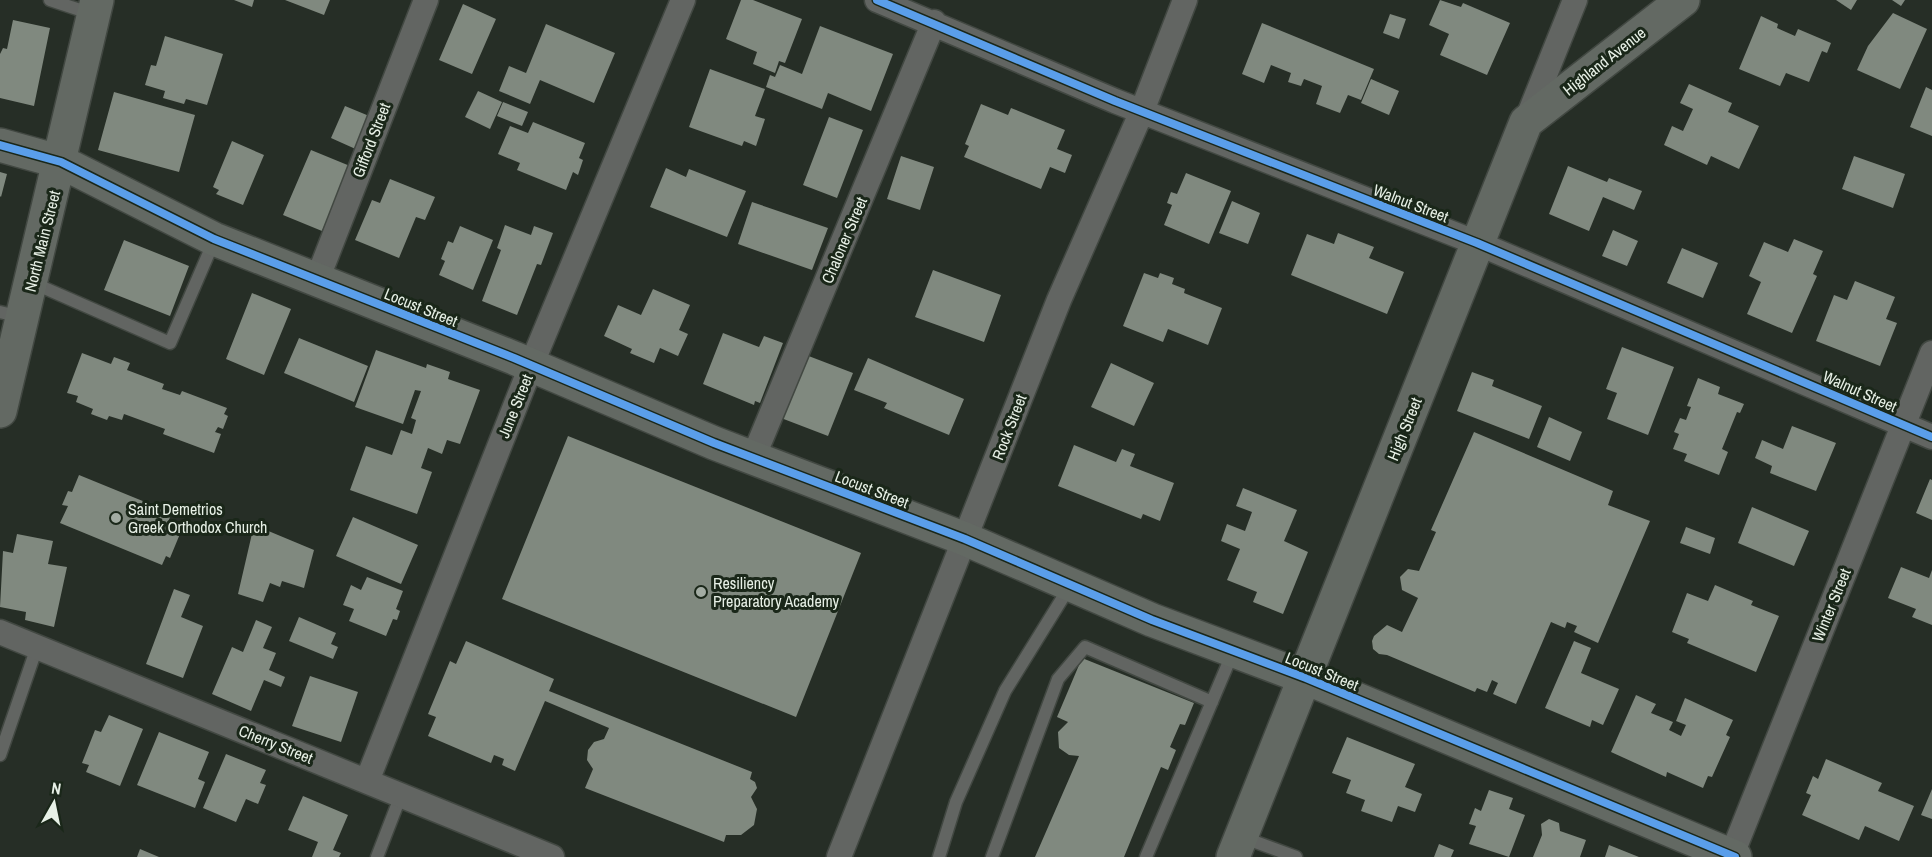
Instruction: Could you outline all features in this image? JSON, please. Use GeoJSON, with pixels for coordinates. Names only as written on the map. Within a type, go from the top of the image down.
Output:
{"type":"FeatureCollection","features":[{"type":"Feature","properties":{"kind":"street","name":"Gifford Street"},"geometry":{"type":"LineString","coordinates":[[317,280],[426,0]]}},
{"type":"Feature","properties":{"kind":"street","name":"June Street"},"geometry":{"type":"LineString","coordinates":[[367,781],[531,365],[683,0]]}},
{"type":"Feature","properties":{"kind":"street","name":"Walnut Street"},"geometry":{"type":"LineString","coordinates":[[877,0],[1142,111],[1477,243],[1932,437]]}},
{"type":"Feature","properties":{"kind":"street","name":"Rock Street"},"geometry":{"type":"LineString","coordinates":[[839,857],[1059,300],[1142,111],[1185,0]]}},
{"type":"Feature","properties":{"kind":"street","name":"High Street"},"geometry":{"type":"LineString","coordinates":[[1237,847],[1575,0]]}},
{"type":"Feature","properties":{"kind":"street","name":"Highland Avenue"},"geometry":{"type":"LineString","coordinates":[[1526,122],[1683,0]]}},
{"type":"Feature","properties":{"kind":"street","name":"North Main Street"},"geometry":{"type":"LineString","coordinates":[[0,411],[12,315],[32,282],[95,7]]}},
{"type":"Feature","properties":{"kind":"street","name":"Chaloner Street"},"geometry":{"type":"LineString","coordinates":[[753,458],[934,22]]}},
{"type":"Feature","properties":{"kind":"street","name":"Locust Street"},"geometry":{"type":"LineString","coordinates":[[0,145],[61,162],[214,239],[531,365],[753,458],[965,539],[1071,585],[1306,678],[1733,856]]}},
{"type":"Feature","properties":{"kind":"street","name":"Winter Street"},"geometry":{"type":"LineString","coordinates":[[1733,856],[1932,353]]}},
{"type":"Feature","properties":{"kind":"street","name":"Cherry Street"},"geometry":{"type":"LineString","coordinates":[[0,632],[401,795],[505,848],[552,857]]}},
{"type":"Feature","properties":{"kind":"lane"},"geometry":{"type":"LineString","coordinates":[[50,0],[95,7]]}},
{"type":"Feature","properties":{"kind":"lane"},"geometry":{"type":"LineString","coordinates":[[32,282],[170,343],[214,239]]}},
{"type":"Feature","properties":{"kind":"lane"},"geometry":{"type":"LineString","coordinates":[[939,857],[956,802],[1005,691],[1071,585]]}},
{"type":"Feature","properties":{"kind":"lane"},"geometry":{"type":"LineString","coordinates":[[992,857],[1058,679],[1085,646],[1212,702]]}},
{"type":"Feature","properties":{"kind":"lane"},"geometry":{"type":"LineString","coordinates":[[0,755],[37,647]]}},
{"type":"Feature","properties":{"kind":"lane"},"geometry":{"type":"LineString","coordinates":[[1146,857],[1233,650]]}},
{"type":"Feature","properties":{"kind":"lane"},"geometry":{"type":"LineString","coordinates":[[377,857],[401,795]]}},
{"type":"Feature","properties":{"kind":"lane"},"geometry":{"type":"LineString","coordinates":[[1237,847],[1296,857]]}},
{"type":"Feature","properties":{"kind":"building"},"geometry":{"type":"Polygon","coordinates":[[[234,0],[254,0],[252,7],[234,0]]]}},
{"type":"Feature","properties":{"kind":"building"},"geometry":{"type":"Polygon","coordinates":[[[285,0],[330,0],[324,15],[285,0]]]}},
{"type":"Feature","properties":{"kind":"building"},"geometry":{"type":"Polygon","coordinates":[[[741,0],[753,0],[802,19],[785,63],[779,61],[775,73],[753,64],[757,52],[726,39],[741,0]]]}},
{"type":"Feature","properties":{"kind":"building"},"geometry":{"type":"Polygon","coordinates":[[[1440,0],[1461,7],[1463,3],[1510,23],[1487,75],[1440,55],[1449,34],[1429,25],[1440,0]]]}},
{"type":"Feature","properties":{"kind":"building"},"geometry":{"type":"Polygon","coordinates":[[[1836,0],[1857,0],[1851,10],[1836,0]]]}},
{"type":"Feature","properties":{"kind":"building"},"geometry":{"type":"Polygon","coordinates":[[[1892,0],[1905,0],[1901,6],[1892,0]]]}},
{"type":"Feature","properties":{"kind":"building"},"geometry":{"type":"Polygon","coordinates":[[[463,4],[496,19],[472,74],[439,60],[463,4]]]}},
{"type":"Feature","properties":{"kind":"building"},"geometry":{"type":"Polygon","coordinates":[[[1893,13],[1927,29],[1900,89],[1857,70],[1868,46],[1893,13]]]}},
{"type":"Feature","properties":{"kind":"building"},"geometry":{"type":"Polygon","coordinates":[[[1390,14],[1406,19],[1399,39],[1383,33],[1390,14]]]}},
{"type":"Feature","properties":{"kind":"building"},"geometry":{"type":"Polygon","coordinates":[[[1761,16],[1778,24],[1777,28],[1795,36],[1798,29],[1831,43],[1827,53],[1822,51],[1809,82],[1786,73],[1780,86],[1739,69],[1761,16]]]}},
{"type":"Feature","properties":{"kind":"building"},"geometry":{"type":"Polygon","coordinates":[[[13,20],[50,28],[34,106],[0,98],[0,54],[3,48],[7,49],[13,20]]]}},
{"type":"Feature","properties":{"kind":"building"},"geometry":{"type":"Polygon","coordinates":[[[1262,23],[1374,69],[1361,100],[1348,95],[1340,113],[1316,104],[1322,86],[1304,79],[1301,86],[1288,82],[1291,73],[1271,65],[1264,83],[1242,74],[1262,23]]]}},
{"type":"Feature","properties":{"kind":"building"},"geometry":{"type":"Polygon","coordinates":[[[546,24],[615,53],[594,103],[540,80],[530,104],[499,91],[509,66],[526,73],[546,24]]]}},
{"type":"Feature","properties":{"kind":"building"},"geometry":{"type":"Polygon","coordinates":[[[820,26],[893,54],[871,111],[828,93],[822,109],[766,87],[770,75],[775,77],[780,65],[802,74],[820,26]]]}},
{"type":"Feature","properties":{"kind":"building"},"geometry":{"type":"Polygon","coordinates":[[[165,36],[223,54],[207,105],[186,99],[184,104],[163,98],[165,91],[145,85],[151,65],[156,66],[165,36]]]}},
{"type":"Feature","properties":{"kind":"building"},"geometry":{"type":"Polygon","coordinates":[[[710,69],[765,89],[755,116],[765,119],[756,146],[744,141],[742,146],[689,127],[710,69]]]}},
{"type":"Feature","properties":{"kind":"building"},"geometry":{"type":"Polygon","coordinates":[[[1371,79],[1399,91],[1389,115],[1361,103],[1371,79]]]}},
{"type":"Feature","properties":{"kind":"building"},"geometry":{"type":"Polygon","coordinates":[[[1689,84],[1732,103],[1728,112],[1759,126],[1739,169],[1711,156],[1707,165],[1664,145],[1672,126],[1683,131],[1693,109],[1680,103],[1689,84]]]}},
{"type":"Feature","properties":{"kind":"building"},"geometry":{"type":"Polygon","coordinates":[[[1926,87],[1932,90],[1932,136],[1910,127],[1926,87]]]}},
{"type":"Feature","properties":{"kind":"building"},"geometry":{"type":"Polygon","coordinates":[[[478,91],[502,102],[490,129],[465,117],[478,91]]]}},
{"type":"Feature","properties":{"kind":"building"},"geometry":{"type":"Polygon","coordinates":[[[114,92],[195,115],[179,172],[98,150],[114,92]]]}},
{"type":"Feature","properties":{"kind":"building"},"geometry":{"type":"Polygon","coordinates":[[[503,102],[528,112],[522,126],[497,116],[503,102]]]}},
{"type":"Feature","properties":{"kind":"building"},"geometry":{"type":"Polygon","coordinates":[[[981,104],[1008,115],[1011,108],[1065,130],[1057,149],[1072,155],[1065,173],[1050,167],[1041,189],[964,157],[969,146],[965,144],[981,104]]]}},
{"type":"Feature","properties":{"kind":"building"},"geometry":{"type":"Polygon","coordinates":[[[345,106],[374,118],[360,151],[331,138],[345,106]]]}},
{"type":"Feature","properties":{"kind":"building"},"geometry":{"type":"Polygon","coordinates":[[[829,117],[863,130],[837,198],[803,185],[829,117]]]}},
{"type":"Feature","properties":{"kind":"building"},"geometry":{"type":"Polygon","coordinates":[[[533,122],[585,143],[579,158],[583,160],[578,175],[573,172],[566,190],[517,170],[520,163],[498,154],[510,126],[528,133],[533,122]]]}},
{"type":"Feature","properties":{"kind":"building"},"geometry":{"type":"Polygon","coordinates":[[[232,141],[264,155],[243,205],[216,194],[219,190],[213,187],[232,141]]]}},
{"type":"Feature","properties":{"kind":"building"},"geometry":{"type":"Polygon","coordinates":[[[311,150],[350,166],[322,231],[283,215],[311,150]]]}},
{"type":"Feature","properties":{"kind":"building"},"geometry":{"type":"Polygon","coordinates":[[[901,156],[934,167],[920,210],[887,199],[901,156]]]}},
{"type":"Feature","properties":{"kind":"building"},"geometry":{"type":"Polygon","coordinates":[[[1854,156],[1905,174],[1893,208],[1842,189],[1854,156]]]}},
{"type":"Feature","properties":{"kind":"building"},"geometry":{"type":"Polygon","coordinates":[[[1568,166],[1607,182],[1609,178],[1642,191],[1634,210],[1603,197],[1589,231],[1549,214],[1568,166]]]}},
{"type":"Feature","properties":{"kind":"building"},"geometry":{"type":"Polygon","coordinates":[[[666,168],[686,177],[689,169],[746,191],[727,237],[650,207],[666,168]]]}},
{"type":"Feature","properties":{"kind":"building"},"geometry":{"type":"Polygon","coordinates":[[[0,172],[7,174],[1,197],[0,196],[0,172]]]}},
{"type":"Feature","properties":{"kind":"building"},"geometry":{"type":"Polygon","coordinates":[[[1186,173],[1231,191],[1209,244],[1164,225],[1172,205],[1167,203],[1171,192],[1177,194],[1186,173]]]}},
{"type":"Feature","properties":{"kind":"building"},"geometry":{"type":"Polygon","coordinates":[[[390,179],[435,197],[425,220],[416,217],[399,258],[355,240],[372,200],[380,203],[390,179]]]}},
{"type":"Feature","properties":{"kind":"building"},"geometry":{"type":"Polygon","coordinates":[[[1232,201],[1260,213],[1248,244],[1219,233],[1232,201]]]}},
{"type":"Feature","properties":{"kind":"building"},"geometry":{"type":"Polygon","coordinates":[[[752,202],[828,228],[812,270],[738,244],[752,202]]]}},
{"type":"Feature","properties":{"kind":"building"},"geometry":{"type":"Polygon","coordinates":[[[505,225],[531,235],[534,226],[553,233],[541,265],[537,264],[517,315],[482,301],[501,250],[497,248],[505,225]]]}},
{"type":"Feature","properties":{"kind":"building"},"geometry":{"type":"Polygon","coordinates":[[[460,226],[493,240],[473,290],[439,275],[445,261],[441,259],[448,241],[453,243],[460,226]]]}},
{"type":"Feature","properties":{"kind":"building"},"geometry":{"type":"Polygon","coordinates":[[[1613,230],[1638,241],[1627,266],[1602,256],[1613,230]]]}},
{"type":"Feature","properties":{"kind":"building"},"geometry":{"type":"Polygon","coordinates":[[[1338,233],[1374,247],[1369,258],[1404,272],[1387,314],[1291,275],[1307,234],[1334,244],[1338,233]]]}},
{"type":"Feature","properties":{"kind":"building"},"geometry":{"type":"Polygon","coordinates":[[[1794,239],[1823,251],[1813,274],[1817,276],[1792,333],[1747,314],[1761,282],[1749,276],[1764,242],[1788,252],[1794,239]]]}},
{"type":"Feature","properties":{"kind":"building"},"geometry":{"type":"Polygon","coordinates":[[[124,240],[189,266],[170,316],[104,290],[124,240]]]}},
{"type":"Feature","properties":{"kind":"building"},"geometry":{"type":"Polygon","coordinates":[[[1682,248],[1718,263],[1703,298],[1667,283],[1682,248]]]}},
{"type":"Feature","properties":{"kind":"building"},"geometry":{"type":"Polygon","coordinates":[[[933,270],[1001,295],[984,342],[915,317],[933,270]]]}},
{"type":"Feature","properties":{"kind":"building"},"geometry":{"type":"Polygon","coordinates":[[[1144,273],[1158,278],[1160,273],[1174,278],[1172,284],[1185,289],[1184,293],[1222,308],[1208,345],[1168,329],[1163,342],[1123,326],[1144,273]]]}},
{"type":"Feature","properties":{"kind":"building"},"geometry":{"type":"Polygon","coordinates":[[[1855,281],[1895,297],[1886,319],[1897,323],[1880,366],[1816,341],[1834,295],[1847,300],[1855,281]]]}},
{"type":"Feature","properties":{"kind":"building"},"geometry":{"type":"Polygon","coordinates":[[[653,289],[690,305],[679,330],[688,334],[678,356],[660,348],[654,363],[630,353],[632,349],[604,336],[618,305],[641,315],[653,289]]]}},
{"type":"Feature","properties":{"kind":"building"},"geometry":{"type":"Polygon","coordinates":[[[252,293],[291,309],[264,375],[226,359],[252,293]]]}},
{"type":"Feature","properties":{"kind":"building"},"geometry":{"type":"Polygon","coordinates":[[[723,333],[759,347],[764,336],[783,343],[760,403],[755,401],[754,405],[703,384],[723,333]]]}},
{"type":"Feature","properties":{"kind":"building"},"geometry":{"type":"Polygon","coordinates":[[[299,338],[368,366],[354,402],[284,373],[299,338]]]}},
{"type":"Feature","properties":{"kind":"building"},"geometry":{"type":"Polygon","coordinates":[[[1622,347],[1674,367],[1648,435],[1607,419],[1617,393],[1606,389],[1622,347]]]}},
{"type":"Feature","properties":{"kind":"building"},"geometry":{"type":"Polygon","coordinates":[[[376,350],[426,368],[427,364],[450,372],[448,379],[480,390],[460,444],[447,440],[442,454],[428,448],[421,468],[432,472],[417,514],[350,490],[366,446],[392,455],[401,430],[412,434],[416,420],[411,418],[421,391],[415,390],[403,424],[355,407],[376,350]]]}},
{"type":"Feature","properties":{"kind":"building"},"geometry":{"type":"Polygon","coordinates":[[[82,353],[111,364],[114,357],[130,363],[127,370],[164,384],[162,389],[180,395],[182,391],[227,408],[224,414],[228,416],[223,429],[218,427],[215,432],[221,434],[214,453],[163,434],[165,429],[124,414],[122,420],[109,416],[107,420],[91,414],[93,409],[76,402],[78,396],[67,393],[82,353]]]}},
{"type":"Feature","properties":{"kind":"building"},"geometry":{"type":"Polygon","coordinates":[[[806,355],[853,373],[828,436],[781,418],[806,355]]]}},
{"type":"Feature","properties":{"kind":"building"},"geometry":{"type":"Polygon","coordinates":[[[868,358],[964,399],[949,435],[884,408],[887,403],[854,390],[868,358]]]}},
{"type":"Feature","properties":{"kind":"building"},"geometry":{"type":"Polygon","coordinates":[[[1111,363],[1154,383],[1134,426],[1091,407],[1111,363]]]}},
{"type":"Feature","properties":{"kind":"building"},"geometry":{"type":"Polygon","coordinates":[[[1472,372],[1494,380],[1492,386],[1542,406],[1529,439],[1457,411],[1472,372]]]}},
{"type":"Feature","properties":{"kind":"building"},"geometry":{"type":"Polygon","coordinates":[[[1698,378],[1720,387],[1718,394],[1744,404],[1740,413],[1737,412],[1722,449],[1728,452],[1719,475],[1684,461],[1687,454],[1673,449],[1679,434],[1674,432],[1680,418],[1686,420],[1691,407],[1687,406],[1698,378]]]}},
{"type":"Feature","properties":{"kind":"building"},"geometry":{"type":"Polygon","coordinates":[[[1549,417],[1582,432],[1570,461],[1537,447],[1549,417]]]}},
{"type":"Feature","properties":{"kind":"building"},"geometry":{"type":"Polygon","coordinates":[[[1792,426],[1836,443],[1816,491],[1770,473],[1772,466],[1755,458],[1762,440],[1783,449],[1792,426]]]}},
{"type":"Feature","properties":{"kind":"building"},"geometry":{"type":"Polygon","coordinates":[[[1474,432],[1613,491],[1608,505],[1650,521],[1598,643],[1574,632],[1577,626],[1567,622],[1565,628],[1551,622],[1516,704],[1493,694],[1498,683],[1492,680],[1487,692],[1477,688],[1475,692],[1387,655],[1379,654],[1373,649],[1374,636],[1387,625],[1402,632],[1418,598],[1402,590],[1400,577],[1408,569],[1419,571],[1436,532],[1431,530],[1474,432]]]}},
{"type":"Feature","properties":{"kind":"building","name":"Resiliency Preparatory Academy"},"geometry":{"type":"Polygon","coordinates":[[[568,436],[861,553],[796,717],[502,599],[568,436]]]}},
{"type":"Feature","properties":{"kind":"building"},"geometry":{"type":"Polygon","coordinates":[[[1074,445],[1116,462],[1122,449],[1135,454],[1130,466],[1174,483],[1160,521],[1143,514],[1141,519],[1058,486],[1074,445]]]}},
{"type":"Feature","properties":{"kind":"building","name":"Saint Demetrios Greek Orthodox Church"},"geometry":{"type":"Polygon","coordinates":[[[79,475],[172,513],[167,524],[182,529],[170,558],[166,556],[162,565],[60,523],[68,506],[62,505],[68,491],[72,492],[79,475]]]}},
{"type":"Feature","properties":{"kind":"building"},"geometry":{"type":"Polygon","coordinates":[[[1930,479],[1932,480],[1932,520],[1916,513],[1930,479]]]}},
{"type":"Feature","properties":{"kind":"building"},"geometry":{"type":"Polygon","coordinates":[[[1243,488],[1297,510],[1284,541],[1308,552],[1283,614],[1253,602],[1257,592],[1227,580],[1240,549],[1221,541],[1227,524],[1245,531],[1252,512],[1236,506],[1243,488]]]}},
{"type":"Feature","properties":{"kind":"building"},"geometry":{"type":"Polygon","coordinates":[[[1752,507],[1809,531],[1794,566],[1738,543],[1752,507]]]}},
{"type":"Feature","properties":{"kind":"building"},"geometry":{"type":"Polygon","coordinates":[[[353,517],[418,545],[401,584],[336,556],[353,517]]]}},
{"type":"Feature","properties":{"kind":"building"},"geometry":{"type":"Polygon","coordinates":[[[254,525],[314,550],[304,588],[282,581],[280,587],[270,583],[263,602],[238,594],[254,525]]]}},
{"type":"Feature","properties":{"kind":"building"},"geometry":{"type":"Polygon","coordinates":[[[1686,527],[1715,538],[1710,554],[1680,543],[1686,527]]]}},
{"type":"Feature","properties":{"kind":"building"},"geometry":{"type":"Polygon","coordinates":[[[17,534],[53,541],[48,564],[67,567],[54,627],[25,620],[26,612],[0,607],[3,551],[13,553],[17,534]]]}},
{"type":"Feature","properties":{"kind":"building"},"geometry":{"type":"Polygon","coordinates":[[[1901,567],[1929,578],[1932,570],[1932,625],[1912,617],[1916,609],[1888,598],[1901,567]]]}},
{"type":"Feature","properties":{"kind":"building"},"geometry":{"type":"Polygon","coordinates":[[[367,577],[403,591],[396,609],[400,611],[397,620],[393,619],[386,636],[349,621],[354,609],[343,605],[351,585],[361,590],[367,577]]]}},
{"type":"Feature","properties":{"kind":"building"},"geometry":{"type":"Polygon","coordinates":[[[1715,585],[1753,601],[1751,605],[1779,616],[1756,672],[1687,643],[1689,639],[1672,632],[1687,593],[1708,601],[1715,585]]]}},
{"type":"Feature","properties":{"kind":"building"},"geometry":{"type":"Polygon","coordinates":[[[174,589],[190,595],[181,617],[203,626],[183,678],[146,664],[174,589]]]}},
{"type":"Feature","properties":{"kind":"building"},"geometry":{"type":"Polygon","coordinates":[[[299,617],[336,633],[331,644],[338,647],[333,659],[289,641],[299,617]]]}},
{"type":"Feature","properties":{"kind":"building"},"geometry":{"type":"Polygon","coordinates":[[[256,620],[272,627],[263,648],[276,653],[269,670],[285,677],[281,687],[264,680],[251,711],[212,694],[232,647],[243,652],[256,620]]]}},
{"type":"Feature","properties":{"kind":"building"},"geometry":{"type":"Polygon","coordinates":[[[466,641],[554,679],[549,691],[752,772],[750,779],[755,782],[757,788],[751,797],[757,809],[754,825],[741,835],[726,835],[724,842],[585,788],[593,769],[587,760],[588,750],[594,742],[604,739],[609,728],[545,701],[515,771],[502,765],[504,759],[494,755],[491,763],[428,736],[436,717],[428,714],[450,661],[456,664],[466,641]]]}},
{"type":"Feature","properties":{"kind":"building"},"geometry":{"type":"Polygon","coordinates":[[[1574,641],[1591,648],[1581,673],[1619,689],[1603,725],[1592,720],[1590,727],[1545,708],[1574,641]]]}},
{"type":"Feature","properties":{"kind":"building"},"geometry":{"type":"Polygon","coordinates":[[[1082,658],[1194,703],[1185,725],[1180,724],[1170,747],[1176,750],[1168,770],[1161,767],[1124,857],[1035,857],[1079,756],[1069,755],[1059,748],[1058,732],[1068,722],[1057,717],[1082,658]]]}},
{"type":"Feature","properties":{"kind":"building"},"geometry":{"type":"Polygon","coordinates":[[[310,676],[358,692],[341,742],[292,726],[310,676]]]}},
{"type":"Feature","properties":{"kind":"building"},"geometry":{"type":"Polygon","coordinates":[[[1636,695],[1656,704],[1651,713],[1673,722],[1669,730],[1681,736],[1686,725],[1676,721],[1685,698],[1733,720],[1726,735],[1730,737],[1712,777],[1708,776],[1703,788],[1667,772],[1666,777],[1611,752],[1636,695]]]}},
{"type":"Feature","properties":{"kind":"building"},"geometry":{"type":"Polygon","coordinates":[[[109,715],[143,729],[120,786],[86,772],[89,765],[82,763],[95,730],[101,732],[109,715]]]}},
{"type":"Feature","properties":{"kind":"building"},"geometry":{"type":"Polygon","coordinates":[[[159,732],[209,752],[198,779],[205,782],[195,808],[137,785],[159,732]]]}},
{"type":"Feature","properties":{"kind":"building"},"geometry":{"type":"Polygon","coordinates":[[[1347,737],[1415,764],[1405,787],[1422,794],[1415,812],[1398,806],[1392,822],[1361,811],[1365,800],[1346,793],[1351,780],[1332,773],[1347,737]]]}},
{"type":"Feature","properties":{"kind":"building"},"geometry":{"type":"Polygon","coordinates":[[[226,754],[266,770],[260,783],[266,785],[258,804],[246,799],[236,822],[203,808],[226,754]]]}},
{"type":"Feature","properties":{"kind":"building"},"geometry":{"type":"Polygon","coordinates":[[[1826,759],[1882,783],[1878,791],[1914,806],[1899,841],[1865,826],[1859,840],[1802,815],[1811,795],[1806,793],[1813,776],[1818,779],[1826,759]]]}},
{"type":"Feature","properties":{"kind":"building"},"geometry":{"type":"Polygon","coordinates":[[[1932,789],[1932,819],[1921,815],[1932,789]]]}},
{"type":"Feature","properties":{"kind":"building"},"geometry":{"type":"Polygon","coordinates":[[[1489,790],[1513,798],[1509,809],[1525,815],[1509,857],[1469,844],[1476,826],[1469,824],[1475,808],[1481,811],[1489,790]]]}},
{"type":"Feature","properties":{"kind":"building"},"geometry":{"type":"Polygon","coordinates":[[[303,796],[348,815],[333,850],[341,853],[339,857],[312,857],[318,842],[288,830],[303,796]]]}},
{"type":"Feature","properties":{"kind":"building"},"geometry":{"type":"Polygon","coordinates":[[[1549,819],[1559,823],[1560,831],[1586,840],[1580,857],[1533,857],[1542,835],[1541,824],[1549,819]]]}},
{"type":"Feature","properties":{"kind":"building"},"geometry":{"type":"Polygon","coordinates":[[[1439,844],[1454,850],[1451,857],[1434,857],[1439,844]]]}},
{"type":"Feature","properties":{"kind":"building"},"geometry":{"type":"Polygon","coordinates":[[[1609,845],[1639,857],[1605,857],[1609,845]]]}},
{"type":"Feature","properties":{"kind":"building"},"geometry":{"type":"Polygon","coordinates":[[[140,849],[159,857],[137,857],[140,849]]]}},
{"type":"Feature","properties":{"kind":"cycle path"},"geometry":{"type":"LineString","coordinates":[[877,0],[1115,101],[1477,243],[1932,437]]}},
{"type":"Feature","properties":{"kind":"cycle path"},"geometry":{"type":"LineString","coordinates":[[0,145],[61,162],[214,239],[514,358],[714,443],[965,539],[1152,620],[1306,678],[1735,857]]}},
{"type":"Feature","properties":{"kind":"place","name":"Saint Demetrios Greek Orthodox Church"},"geometry":{"type":"Point","coordinates":[116,518]}},
{"type":"Feature","properties":{"kind":"place","name":"Resiliency Preparatory Academy"},"geometry":{"type":"Point","coordinates":[701,592]}}]}
